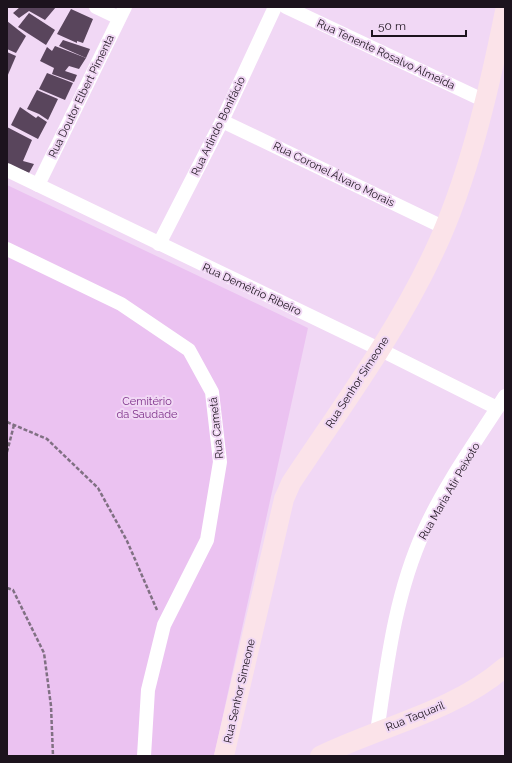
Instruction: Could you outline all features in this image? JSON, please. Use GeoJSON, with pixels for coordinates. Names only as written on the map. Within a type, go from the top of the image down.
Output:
{"type":"FeatureCollection","features":[{"type":"Feature","properties":{"kind":"street"},"geometry":{"type":"LineString","coordinates":[[96,7],[122,13]]}},
{"type":"Feature","properties":{"kind":"street","name":"Rua Arlindo Bonifácio"},"geometry":{"type":"LineString","coordinates":[[159,244],[222,121],[275,7]]}},
{"type":"Feature","properties":{"kind":"street","name":"Rua Tenente Rosalvo Almeida"},"geometry":{"type":"LineString","coordinates":[[286,7],[485,101]]}},
{"type":"Feature","properties":{"kind":"street","name":"Rua Senhor Simeone"},"geometry":{"type":"LineString","coordinates":[[224,756],[284,499],[291,483],[379,349],[416,286],[445,228],[501,45],[505,11]]}},
{"type":"Feature","properties":{"kind":"street","name":"Rua Doutor Elbert Pimenta"},"geometry":{"type":"LineString","coordinates":[[38,185],[122,13]]}},
{"type":"Feature","properties":{"kind":"street","name":"Rua Coronel Álvaro Morais"},"geometry":{"type":"LineString","coordinates":[[222,121],[445,228]]}},
{"type":"Feature","properties":{"kind":"street","name":"Rua Demétrio Ribeiro"},"geometry":{"type":"LineString","coordinates":[[7,170],[379,349],[497,408]]}},
{"type":"Feature","properties":{"kind":"street","name":"Rua Cametá"},"geometry":{"type":"LineString","coordinates":[[7,249],[121,304],[189,350],[212,392],[220,462],[207,540],[164,625],[148,690],[144,756]]}},
{"type":"Feature","properties":{"kind":"street","name":"Rua Maria Atir Peixoto"},"geometry":{"type":"LineString","coordinates":[[377,732],[396,613],[410,566],[430,518],[505,396]]}},
{"type":"Feature","properties":{"kind":"street","name":"Rua Taquaril"},"geometry":{"type":"LineString","coordinates":[[320,756],[427,713],[474,690],[505,667]]}},
{"type":"Feature","properties":{"kind":"path"},"geometry":{"type":"LineString","coordinates":[[7,422],[47,439],[98,488],[127,542],[164,625]]}},
{"type":"Feature","properties":{"kind":"path"},"geometry":{"type":"LineString","coordinates":[[7,452],[14,425]]}},
{"type":"Feature","properties":{"kind":"path"},"geometry":{"type":"LineString","coordinates":[[7,588],[13,590],[44,654],[51,706],[53,756]]}},
{"type":"Feature","properties":{"kind":"green space","name":"Cemitério da Saudade"},"geometry":{"type":"Polygon","coordinates":[[[7,185],[308,328],[214,756],[7,756],[7,185]]]}},
{"type":"Feature","properties":{"kind":"building"},"geometry":{"type":"Polygon","coordinates":[[[20,7],[56,7],[45,20],[29,11],[19,18],[13,13],[20,7]]]}},
{"type":"Feature","properties":{"kind":"building"},"geometry":{"type":"Polygon","coordinates":[[[71,9],[93,19],[83,43],[77,41],[77,43],[57,34],[71,9]]]}},
{"type":"Feature","properties":{"kind":"building"},"geometry":{"type":"Polygon","coordinates":[[[29,13],[55,30],[46,45],[18,27],[29,13]]]}},
{"type":"Feature","properties":{"kind":"building"},"geometry":{"type":"Polygon","coordinates":[[[7,21],[26,36],[16,53],[7,49],[7,21]]]}},
{"type":"Feature","properties":{"kind":"building"},"geometry":{"type":"Polygon","coordinates":[[[63,40],[90,49],[86,58],[59,46],[63,40]]]}},
{"type":"Feature","properties":{"kind":"building"},"geometry":{"type":"Polygon","coordinates":[[[55,46],[86,58],[79,69],[69,66],[65,71],[77,75],[74,82],[52,74],[54,68],[40,61],[47,47],[52,51],[55,46]]]}},
{"type":"Feature","properties":{"kind":"building"},"geometry":{"type":"Polygon","coordinates":[[[7,52],[16,56],[7,77],[7,52]]]}},
{"type":"Feature","properties":{"kind":"building"},"geometry":{"type":"Polygon","coordinates":[[[47,73],[73,83],[65,100],[39,89],[47,73]]]}},
{"type":"Feature","properties":{"kind":"building"},"geometry":{"type":"Polygon","coordinates":[[[37,90],[58,99],[48,120],[27,109],[37,90]]]}},
{"type":"Feature","properties":{"kind":"building"},"geometry":{"type":"Polygon","coordinates":[[[20,107],[36,118],[38,116],[47,122],[38,139],[11,125],[20,107]]]}},
{"type":"Feature","properties":{"kind":"building"},"geometry":{"type":"Polygon","coordinates":[[[7,127],[32,140],[23,161],[34,164],[29,173],[7,164],[7,127]]]}}]}
